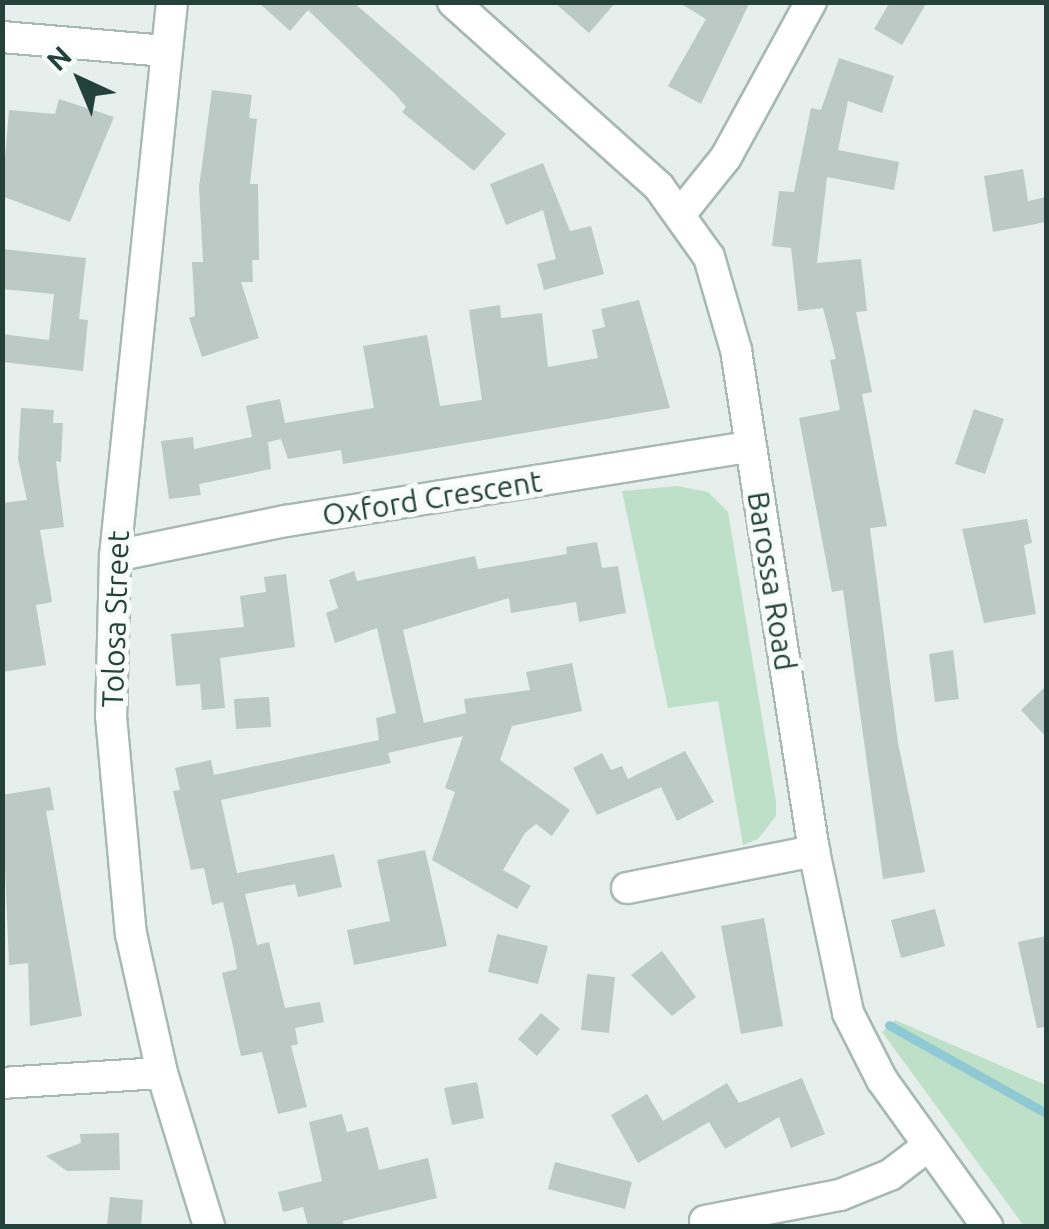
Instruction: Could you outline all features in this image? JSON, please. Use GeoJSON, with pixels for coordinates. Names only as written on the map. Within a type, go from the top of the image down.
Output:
{"type":"FeatureCollection","features":[{"type":"Feature","properties":{"kind":"street","name":"Tolosa Street"},"geometry":{"type":"LineString","coordinates":[[172,2],[114,556],[116,809],[131,934],[162,1073],[209,1226]]}},
{"type":"Feature","properties":{"kind":"street","name":"Barossa Road"},"geometry":{"type":"LineString","coordinates":[[453,2],[682,212],[718,280],[750,447],[814,851],[848,1013],[928,1146],[987,1226]]}},
{"type":"Feature","properties":{"kind":"street"},"geometry":{"type":"LineString","coordinates":[[682,212],[726,157],[811,2]]}},
{"type":"Feature","properties":{"kind":"street"},"geometry":{"type":"LineString","coordinates":[[2,37],[164,51]]}},
{"type":"Feature","properties":{"kind":"street","name":"Oxford Crescent"},"geometry":{"type":"LineString","coordinates":[[114,556],[286,521],[750,447]]}},
{"type":"Feature","properties":{"kind":"street"},"geometry":{"type":"LineString","coordinates":[[627,888],[814,851]]}},
{"type":"Feature","properties":{"kind":"street"},"geometry":{"type":"LineString","coordinates":[[2,1083],[162,1073]]}},
{"type":"Feature","properties":{"kind":"street"},"geometry":{"type":"LineString","coordinates":[[705,1221],[853,1191],[890,1175],[928,1146]]}},
{"type":"Feature","properties":{"kind":"green space"},"geometry":{"type":"Polygon","coordinates":[[[677,486],[708,492],[728,512],[776,802],[776,816],[758,839],[743,845],[718,701],[668,708],[622,491],[677,486]]]}},
{"type":"Feature","properties":{"kind":"green space"},"geometry":{"type":"Polygon","coordinates":[[[895,1020],[1046,1085],[1046,1226],[1024,1226],[882,1032],[895,1020]]]}},
{"type":"Feature","properties":{"kind":"building"},"geometry":{"type":"Polygon","coordinates":[[[258,2],[353,2],[506,134],[474,171],[402,112],[406,107],[396,95],[308,10],[290,31],[258,2]]]}},
{"type":"Feature","properties":{"kind":"building"},"geometry":{"type":"Polygon","coordinates":[[[554,2],[616,2],[589,33],[554,2]]]}},
{"type":"Feature","properties":{"kind":"building"},"geometry":{"type":"Polygon","coordinates":[[[678,2],[750,2],[701,104],[668,86],[706,19],[678,2]]]}},
{"type":"Feature","properties":{"kind":"building"},"geometry":{"type":"Polygon","coordinates":[[[890,2],[927,2],[902,45],[874,29],[890,2]]]}},
{"type":"Feature","properties":{"kind":"building"},"geometry":{"type":"Polygon","coordinates":[[[839,58],[894,76],[882,113],[848,101],[838,150],[899,162],[894,190],[827,177],[817,263],[861,259],[867,311],[856,312],[872,392],[862,394],[887,526],[870,528],[898,743],[925,872],[883,879],[843,590],[832,592],[799,418],[840,410],[830,360],[836,359],[823,308],[798,311],[791,248],[772,246],[779,191],[794,192],[811,108],[821,110],[839,58]]]}},
{"type":"Feature","properties":{"kind":"building"},"geometry":{"type":"Polygon","coordinates":[[[212,90],[252,95],[249,118],[257,119],[250,184],[258,184],[259,260],[252,260],[253,282],[241,282],[259,338],[202,357],[189,318],[195,316],[192,262],[203,262],[199,187],[212,90]]]}},
{"type":"Feature","properties":{"kind":"building"},"geometry":{"type":"Polygon","coordinates":[[[59,99],[114,117],[70,222],[2,196],[9,110],[55,114],[59,99]]]}},
{"type":"Feature","properties":{"kind":"building"},"geometry":{"type":"Polygon","coordinates":[[[543,163],[570,231],[591,226],[604,274],[544,290],[537,264],[556,259],[543,210],[506,225],[490,184],[543,163]]]}},
{"type":"Feature","properties":{"kind":"building"},"geometry":{"type":"Polygon","coordinates":[[[1023,169],[1028,201],[1046,197],[1046,222],[993,232],[984,176],[1023,169]]]}},
{"type":"Feature","properties":{"kind":"building"},"geometry":{"type":"Polygon","coordinates":[[[2,249],[86,258],[79,319],[88,320],[83,371],[2,362],[2,334],[49,340],[54,294],[2,289],[2,249]]]}},
{"type":"Feature","properties":{"kind":"building"},"geometry":{"type":"Polygon","coordinates":[[[639,300],[670,408],[343,464],[341,450],[288,459],[281,439],[268,442],[271,469],[199,484],[201,495],[169,499],[161,441],[193,437],[194,449],[252,437],[246,406],[280,399],[285,423],[374,408],[363,346],[427,335],[440,406],[482,400],[469,310],[500,305],[501,318],[542,313],[548,367],[598,358],[592,330],[605,327],[601,309],[639,300]]]}},
{"type":"Feature","properties":{"kind":"building"},"geometry":{"type":"Polygon","coordinates":[[[21,408],[54,410],[53,423],[63,423],[61,462],[56,461],[64,527],[40,530],[52,602],[36,605],[46,665],[2,672],[2,503],[27,500],[18,459],[21,408]]]}},
{"type":"Feature","properties":{"kind":"building"},"geometry":{"type":"Polygon","coordinates":[[[974,409],[1004,419],[985,474],[955,464],[974,409]]]}},
{"type":"Feature","properties":{"kind":"building"},"geometry":{"type":"Polygon","coordinates":[[[1027,519],[1032,543],[1024,545],[1036,614],[984,623],[962,529],[1027,519]]]}},
{"type":"Feature","properties":{"kind":"building"},"geometry":{"type":"Polygon","coordinates":[[[597,542],[602,568],[618,566],[626,613],[579,622],[576,602],[511,613],[509,598],[403,630],[424,723],[466,713],[464,699],[530,690],[526,672],[572,663],[582,711],[512,726],[500,760],[570,810],[552,836],[536,824],[525,833],[503,870],[531,886],[517,909],[432,860],[455,792],[445,788],[463,736],[388,753],[391,763],[221,800],[237,873],[334,854],[342,887],[298,897],[295,884],[245,894],[257,945],[269,942],[285,1008],[320,1002],[324,1022],[295,1028],[298,1044],[291,1046],[307,1107],[278,1114],[262,1052],[241,1056],[222,973],[237,969],[223,902],[212,905],[204,868],[191,870],[173,791],[180,790],[175,768],[211,760],[214,775],[379,740],[376,718],[396,713],[377,628],[335,643],[326,613],[338,608],[329,580],[354,571],[357,581],[475,556],[478,569],[567,554],[566,547],[597,542]]]}},
{"type":"Feature","properties":{"kind":"building"},"geometry":{"type":"Polygon","coordinates":[[[286,574],[295,647],[220,658],[225,708],[202,710],[200,684],[176,686],[171,634],[244,627],[240,596],[266,592],[264,577],[286,574]]]}},
{"type":"Feature","properties":{"kind":"building"},"geometry":{"type":"Polygon","coordinates":[[[953,650],[959,699],[935,702],[929,654],[953,650]]]}},
{"type":"Feature","properties":{"kind":"building"},"geometry":{"type":"Polygon","coordinates":[[[1046,686],[1046,737],[1021,710],[1046,686]]]}},
{"type":"Feature","properties":{"kind":"building"},"geometry":{"type":"Polygon","coordinates":[[[269,697],[271,727],[236,729],[234,699],[269,697]]]}},
{"type":"Feature","properties":{"kind":"building"},"geometry":{"type":"Polygon","coordinates":[[[685,751],[714,802],[677,821],[661,787],[597,815],[573,768],[602,753],[611,770],[622,766],[628,779],[685,751]]]}},
{"type":"Feature","properties":{"kind":"building"},"geometry":{"type":"Polygon","coordinates":[[[50,787],[54,810],[46,811],[82,1016],[30,1026],[28,963],[9,965],[2,795],[50,787]]]}},
{"type":"Feature","properties":{"kind":"building"},"geometry":{"type":"Polygon","coordinates":[[[425,850],[447,946],[354,965],[347,930],[390,921],[377,860],[425,850]]]}},
{"type":"Feature","properties":{"kind":"building"},"geometry":{"type":"Polygon","coordinates":[[[935,909],[945,946],[901,958],[891,920],[935,909]]]}},
{"type":"Feature","properties":{"kind":"building"},"geometry":{"type":"Polygon","coordinates":[[[764,918],[783,1026],[741,1034],[721,926],[764,918]]]}},
{"type":"Feature","properties":{"kind":"building"},"geometry":{"type":"Polygon","coordinates":[[[497,934],[548,946],[538,984],[488,972],[497,934]]]}},
{"type":"Feature","properties":{"kind":"building"},"geometry":{"type":"Polygon","coordinates":[[[1046,936],[1046,1027],[1037,1028],[1018,942],[1046,936]]]}},
{"type":"Feature","properties":{"kind":"building"},"geometry":{"type":"Polygon","coordinates":[[[662,951],[696,997],[672,1016],[631,975],[662,951]]]}},
{"type":"Feature","properties":{"kind":"building"},"geometry":{"type":"Polygon","coordinates":[[[587,974],[615,977],[609,1033],[581,1030],[587,974]]]}},
{"type":"Feature","properties":{"kind":"building"},"geometry":{"type":"Polygon","coordinates":[[[541,1013],[560,1029],[537,1056],[518,1039],[541,1013]]]}},
{"type":"Feature","properties":{"kind":"building"},"geometry":{"type":"Polygon","coordinates":[[[802,1078],[825,1134],[791,1148],[779,1117],[725,1149],[709,1122],[638,1163],[611,1115],[647,1094],[663,1121],[727,1083],[739,1103],[802,1078]]]}},
{"type":"Feature","properties":{"kind":"building"},"geometry":{"type":"Polygon","coordinates":[[[477,1082],[484,1118],[452,1125],[444,1088],[477,1082]]]}},
{"type":"Feature","properties":{"kind":"building"},"geometry":{"type":"Polygon","coordinates":[[[342,1114],[347,1132],[368,1127],[379,1170],[428,1158],[437,1198],[343,1221],[344,1226],[308,1226],[303,1207],[283,1212],[278,1192],[322,1181],[309,1122],[342,1114]]]}},
{"type":"Feature","properties":{"kind":"building"},"geometry":{"type":"Polygon","coordinates":[[[119,1133],[120,1170],[67,1171],[46,1156],[81,1143],[80,1134],[119,1133]]]}},
{"type":"Feature","properties":{"kind":"building"},"geometry":{"type":"Polygon","coordinates":[[[555,1162],[632,1182],[625,1209],[548,1189],[555,1162]]]}},
{"type":"Feature","properties":{"kind":"building"},"geometry":{"type":"Polygon","coordinates":[[[110,1197],[143,1200],[141,1226],[107,1226],[110,1197]]]}},
{"type":"Feature","properties":{"kind":"waterway"},"geometry":{"type":"LineString","coordinates":[[889,1025],[1046,1113]]}}]}
